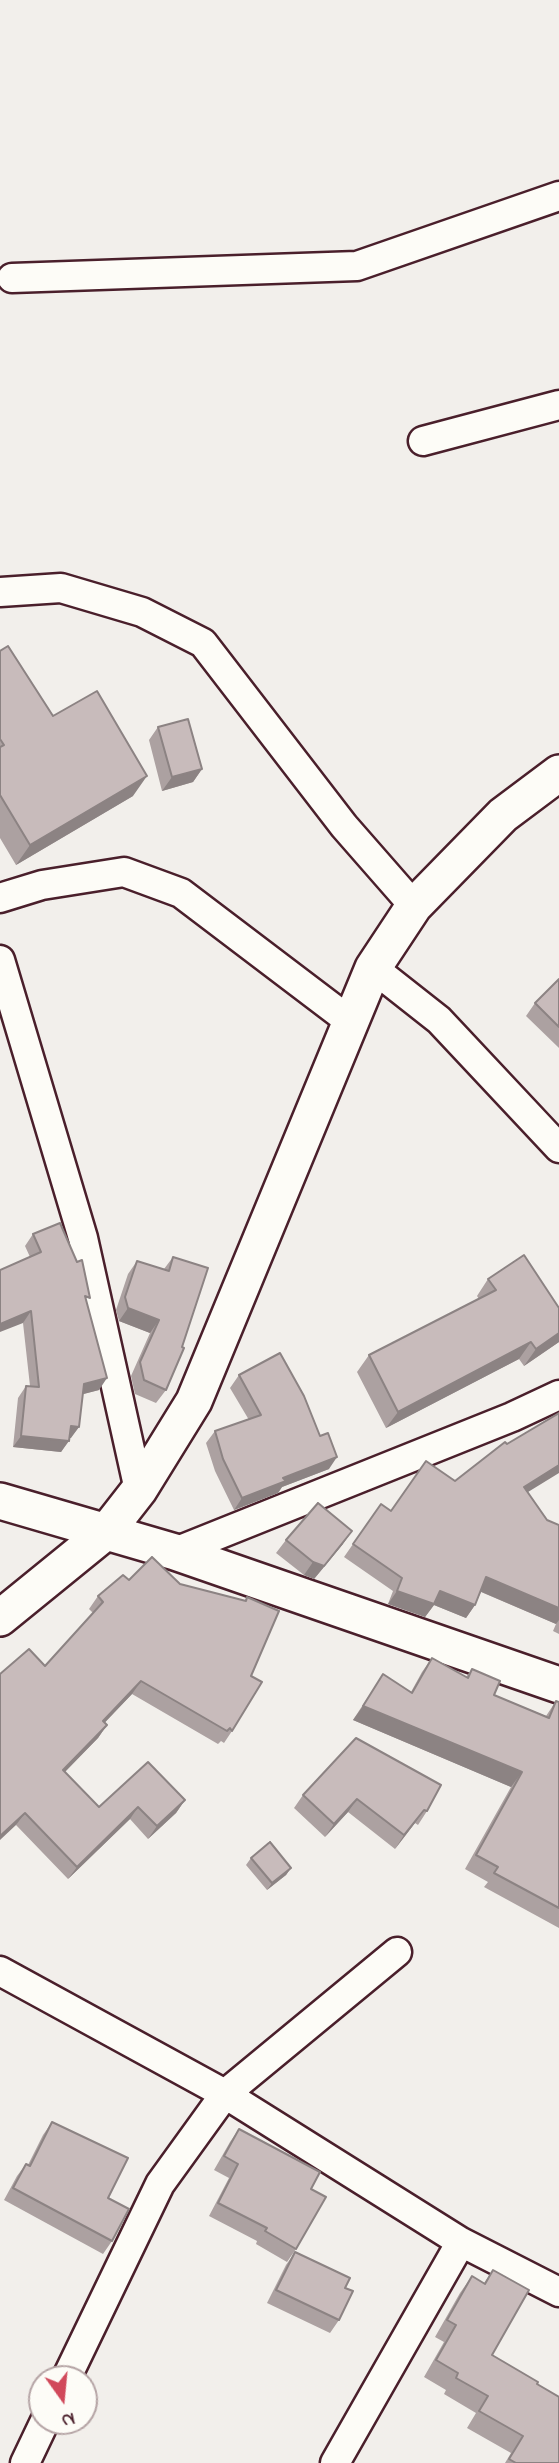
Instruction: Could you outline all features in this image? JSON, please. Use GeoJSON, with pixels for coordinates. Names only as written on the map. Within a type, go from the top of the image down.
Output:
{"type":"FeatureCollection","features":[{"type":"Feature","properties":{"kind":"street"},"geometry":{"type":"LineString","coordinates":[[12,278],[357,266],[559,196]]}},
{"type":"Feature","properties":{"kind":"street"},"geometry":{"type":"LineString","coordinates":[[423,441],[559,405]]}},
{"type":"Feature","properties":{"kind":"street"},"geometry":{"type":"LineString","coordinates":[[0,592],[61,588],[142,612],[203,643],[344,826],[414,906]]}},
{"type":"Feature","properties":{"kind":"street"},"geometry":{"type":"LineString","coordinates":[[3,1612],[107,1531],[139,1490],[194,1401],[373,968],[414,906],[503,815],[559,773]]}},
{"type":"Feature","properties":{"kind":"street"},"geometry":{"type":"LineString","coordinates":[[0,898],[41,884],[124,872],[181,893],[351,1022]]}},
{"type":"Feature","properties":{"kind":"street"},"geometry":{"type":"LineString","coordinates":[[0,960],[83,1238],[139,1490]]}},
{"type":"Feature","properties":{"kind":"street"},"geometry":{"type":"LineString","coordinates":[[373,968],[439,1020],[559,1148]]}},
{"type":"Feature","properties":{"kind":"street"},"geometry":{"type":"LineString","coordinates":[[175,1552],[512,1417],[559,1395]]}},
{"type":"Feature","properties":{"kind":"street"},"geometry":{"type":"LineString","coordinates":[[0,1501],[175,1552],[559,1685]]}},
{"type":"Feature","properties":{"kind":"street"},"geometry":{"type":"LineString","coordinates":[[73,2365],[160,2184],[225,2094],[397,1952]]}},
{"type":"Feature","properties":{"kind":"street"},"geometry":{"type":"LineString","coordinates":[[0,1971],[225,2094],[461,2242],[559,2292]]}},
{"type":"Feature","properties":{"kind":"street"},"geometry":{"type":"LineString","coordinates":[[335,2463],[461,2242]]}},
{"type":"Feature","properties":{"kind":"street"},"geometry":{"type":"LineString","coordinates":[[25,2463],[39,2435]]}},
{"type":"Feature","properties":{"kind":"building"},"geometry":{"type":"Polygon","coordinates":[[[8,646],[53,716],[97,691],[147,776],[30,845],[0,795],[0,747],[4,745],[0,739],[0,651],[8,646]]]}},
{"type":"Feature","properties":{"kind":"building"},"geometry":{"type":"Polygon","coordinates":[[[188,719],[202,769],[172,777],[158,727],[188,719]]]}},
{"type":"Feature","properties":{"kind":"building"},"geometry":{"type":"Polygon","coordinates":[[[559,979],[559,1027],[535,1003],[559,979]]]}},
{"type":"Feature","properties":{"kind":"building"},"geometry":{"type":"Polygon","coordinates":[[[60,1223],[77,1262],[82,1260],[90,1298],[85,1296],[107,1378],[84,1384],[79,1427],[71,1426],[69,1441],[21,1436],[26,1386],[39,1387],[31,1311],[0,1324],[0,1270],[41,1252],[33,1234],[60,1223]]]}},
{"type":"Feature","properties":{"kind":"building"},"geometry":{"type":"Polygon","coordinates":[[[524,1255],[559,1308],[559,1333],[536,1349],[531,1342],[398,1412],[369,1355],[496,1290],[488,1279],[524,1255]]]}},
{"type":"Feature","properties":{"kind":"building"},"geometry":{"type":"Polygon","coordinates":[[[173,1257],[208,1268],[182,1347],[184,1348],[166,1390],[144,1380],[140,1362],[159,1320],[128,1308],[125,1297],[137,1261],[169,1271],[173,1257]]]}},
{"type":"Feature","properties":{"kind":"building"},"geometry":{"type":"Polygon","coordinates":[[[280,1353],[304,1396],[320,1436],[328,1433],[337,1457],[283,1478],[286,1481],[242,1498],[223,1459],[215,1431],[261,1415],[239,1375],[280,1353]]]}},
{"type":"Feature","properties":{"kind":"building"},"geometry":{"type":"Polygon","coordinates":[[[559,1413],[559,1465],[524,1487],[547,1520],[559,1525],[559,1608],[486,1577],[475,1605],[440,1591],[434,1604],[397,1591],[402,1578],[353,1544],[381,1504],[391,1511],[426,1461],[455,1481],[505,1442],[507,1444],[559,1413]]]}},
{"type":"Feature","properties":{"kind":"building"},"geometry":{"type":"Polygon","coordinates":[[[318,1503],[352,1531],[324,1566],[313,1562],[286,1540],[318,1503]]]}},
{"type":"Feature","properties":{"kind":"building"},"geometry":{"type":"Polygon","coordinates":[[[152,1557],[180,1584],[246,1601],[247,1597],[279,1611],[251,1676],[262,1682],[232,1731],[230,1728],[227,1731],[141,1681],[103,1721],[107,1725],[63,1770],[99,1807],[148,1762],[185,1800],[157,1826],[138,1807],[77,1867],[25,1813],[0,1836],[0,1674],[29,1649],[45,1666],[103,1602],[98,1596],[123,1575],[129,1580],[152,1557]]]}},
{"type":"Feature","properties":{"kind":"building"},"geometry":{"type":"Polygon","coordinates":[[[432,1658],[468,1678],[472,1669],[500,1681],[494,1695],[549,1718],[556,1701],[559,1702],[559,1908],[494,1873],[498,1867],[476,1855],[522,1772],[363,1706],[383,1674],[412,1693],[432,1658]]]}},
{"type":"Feature","properties":{"kind":"building"},"geometry":{"type":"Polygon","coordinates":[[[356,1738],[441,1785],[427,1811],[424,1810],[404,1835],[357,1799],[334,1824],[303,1795],[356,1738]]]}},
{"type":"Feature","properties":{"kind":"building"},"geometry":{"type":"Polygon","coordinates":[[[270,1842],[291,1868],[272,1883],[251,1858],[270,1842]]]}},
{"type":"Feature","properties":{"kind":"building"},"geometry":{"type":"Polygon","coordinates":[[[52,2122],[128,2158],[108,2198],[129,2209],[112,2241],[13,2188],[26,2164],[30,2166],[52,2122]]]}},
{"type":"Feature","properties":{"kind":"building"},"geometry":{"type":"Polygon","coordinates":[[[239,2129],[320,2172],[311,2189],[326,2197],[296,2249],[265,2231],[267,2228],[218,2203],[238,2164],[224,2156],[239,2129]]]}},
{"type":"Feature","properties":{"kind":"building"},"geometry":{"type":"Polygon","coordinates":[[[295,2252],[350,2278],[345,2288],[353,2291],[339,2320],[276,2290],[295,2252]]]}},
{"type":"Feature","properties":{"kind":"building"},"geometry":{"type":"Polygon","coordinates":[[[493,2270],[529,2290],[492,2355],[559,2397],[559,2463],[516,2463],[509,2459],[523,2436],[479,2411],[488,2396],[456,2378],[458,2373],[436,2360],[456,2325],[447,2320],[472,2276],[485,2284],[493,2270]]]}}]}
